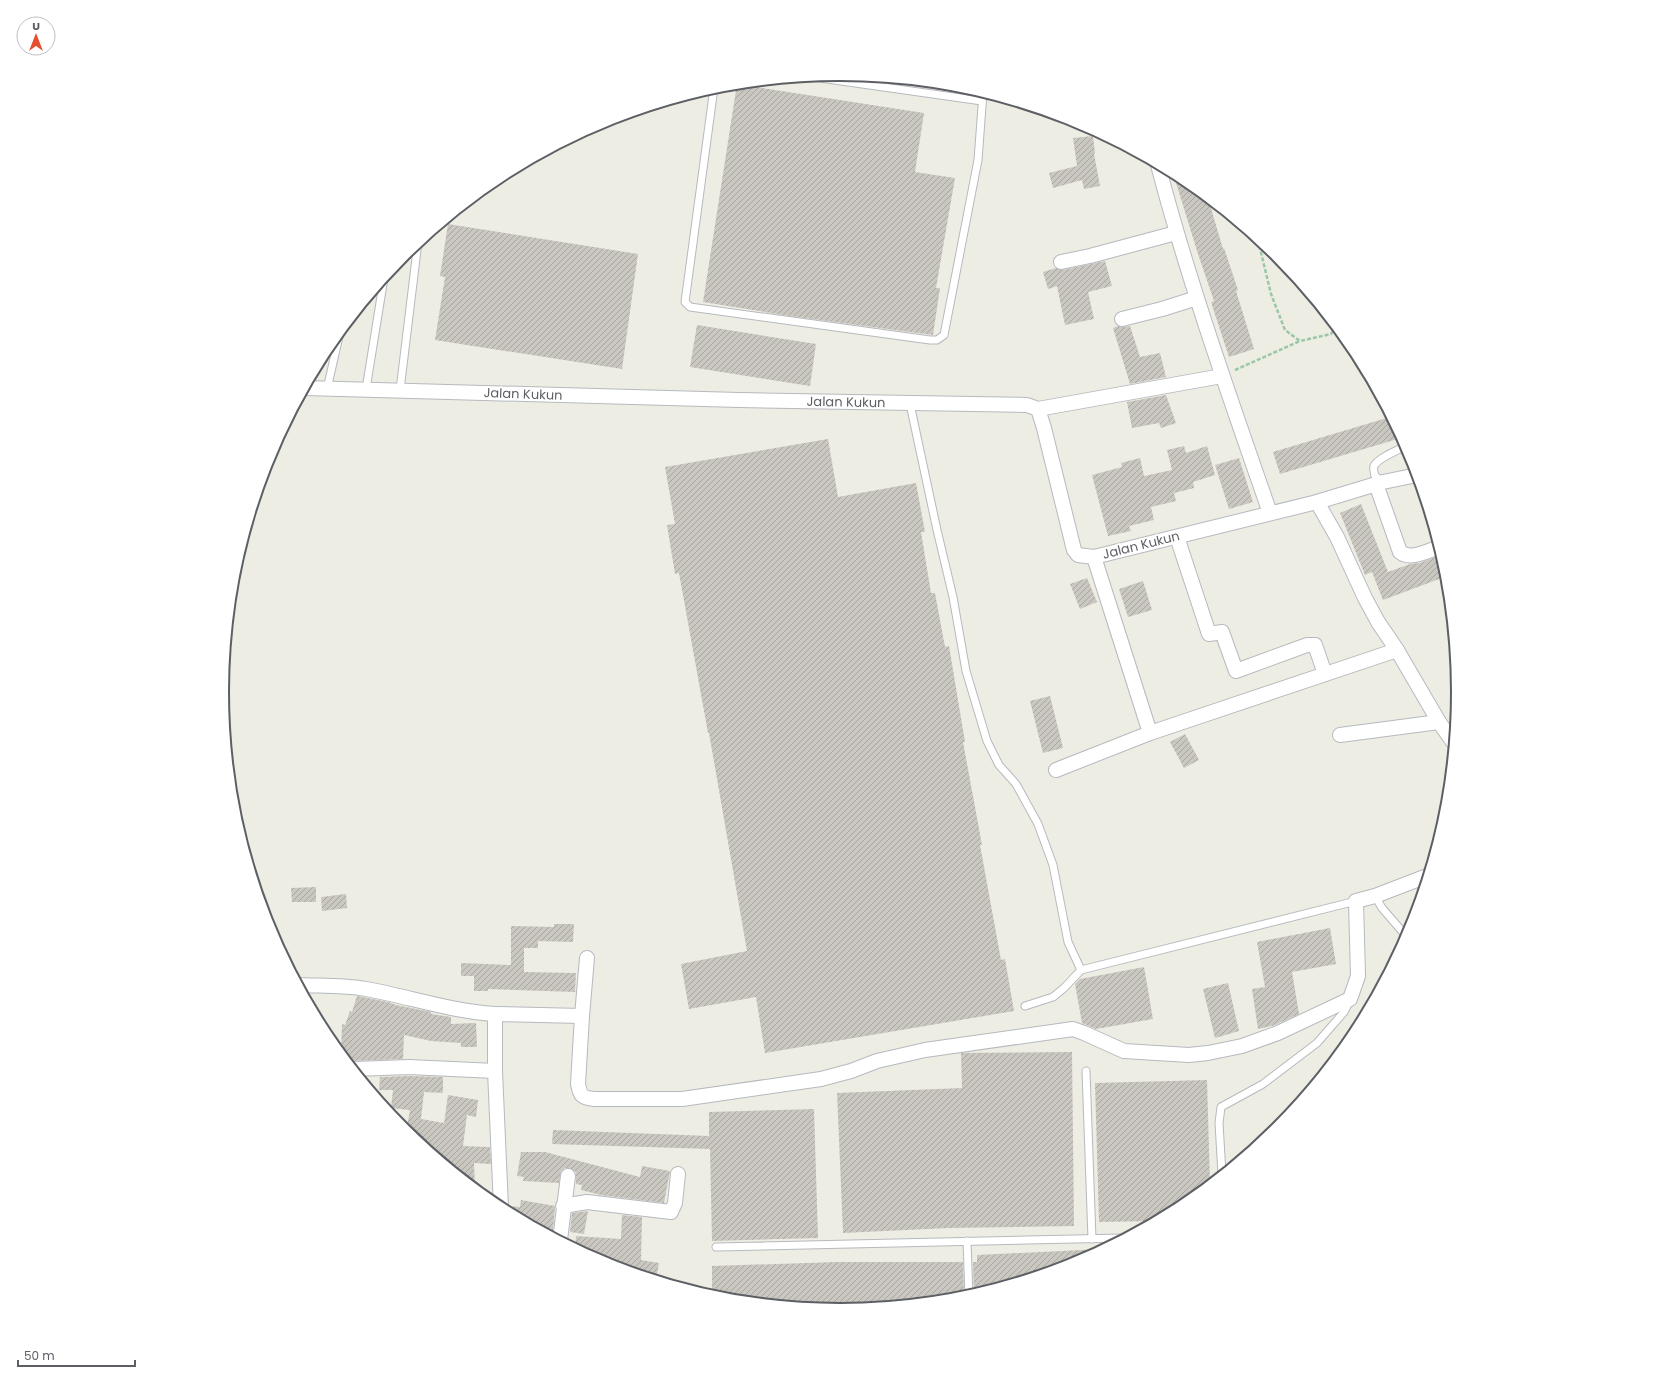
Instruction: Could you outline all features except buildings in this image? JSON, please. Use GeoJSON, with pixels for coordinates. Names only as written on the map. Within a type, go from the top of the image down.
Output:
{"type":"FeatureCollection","features":[{"type":"Feature","properties":{"kind":"street"},"geometry":{"type":"LineString","coordinates":[[1160,172],[1176,233],[1222,376],[1270,513]]}},
{"type":"Feature","properties":{"kind":"street"},"geometry":{"type":"LineString","coordinates":[[1061,262],[1090,256],[1176,233]]}},
{"type":"Feature","properties":{"kind":"street"},"geometry":{"type":"LineString","coordinates":[[1122,318],[1162,310],[1197,298]]}},
{"type":"Feature","properties":{"kind":"street"},"geometry":{"type":"LineString","coordinates":[[1038,409],[1222,376]]}},
{"type":"Feature","properties":{"kind":"street","name":"Jalan Kukun"},"geometry":{"type":"LineString","coordinates":[[310,388],[910,404],[1027,405],[1038,409],[1046,435],[1074,550],[1078,555],[1094,557],[1317,502],[1380,483],[1411,476]]}},
{"type":"Feature","properties":{"kind":"street"},"geometry":{"type":"LineString","coordinates":[[1380,483],[1400,552],[1405,556],[1411,556],[1433,549]]}},
{"type":"Feature","properties":{"kind":"street"},"geometry":{"type":"LineString","coordinates":[[1317,502],[1337,537],[1365,598],[1378,622],[1397,650],[1439,722],[1450,737]]}},
{"type":"Feature","properties":{"kind":"street"},"geometry":{"type":"LineString","coordinates":[[1177,537],[1209,634],[1222,632],[1236,671],[1307,644],[1315,645],[1325,674]]}},
{"type":"Feature","properties":{"kind":"street"},"geometry":{"type":"LineString","coordinates":[[1094,557],[1150,733]]}},
{"type":"Feature","properties":{"kind":"street"},"geometry":{"type":"LineString","coordinates":[[1056,770],[1150,733],[1397,650]]}},
{"type":"Feature","properties":{"kind":"street"},"geometry":{"type":"LineString","coordinates":[[1340,735],[1439,722]]}},
{"type":"Feature","properties":{"kind":"street"},"geometry":{"type":"LineString","coordinates":[[587,958],[578,1084],[580,1094],[584,1098],[682,1099],[821,1079],[851,1071],[877,1061],[924,1050],[1073,1029],[1124,1052],[1189,1055],[1208,1053],[1242,1046],[1278,1034],[1350,999],[1358,976],[1356,901],[1375,896],[1422,878]]}},
{"type":"Feature","properties":{"kind":"street"},"geometry":{"type":"LineString","coordinates":[[305,985],[343,986],[366,989],[468,1012],[582,1016]]}},
{"type":"Feature","properties":{"kind":"street"},"geometry":{"type":"LineString","coordinates":[[495,1014],[495,1071],[501,1200]]}},
{"type":"Feature","properties":{"kind":"street"},"geometry":{"type":"LineString","coordinates":[[359,1069],[409,1068],[495,1071]]}},
{"type":"Feature","properties":{"kind":"street"},"geometry":{"type":"LineString","coordinates":[[564,1206],[587,1202],[671,1212],[675,1203],[678,1174]]}},
{"type":"Feature","properties":{"kind":"street"},"geometry":{"type":"LineString","coordinates":[[561,1235],[568,1176]]}},
{"type":"Feature","properties":{"kind":"lane"},"geometry":{"type":"LineString","coordinates":[[713,95],[685,302],[687,305],[690,307],[937,340],[944,335],[978,160],[982,101],[842,81]]}},
{"type":"Feature","properties":{"kind":"lane"},"geometry":{"type":"LineString","coordinates":[[400,390],[417,252]]}},
{"type":"Feature","properties":{"kind":"lane"},"geometry":{"type":"LineString","coordinates":[[366,389],[379,292]]}},
{"type":"Feature","properties":{"kind":"lane"},"geometry":{"type":"LineString","coordinates":[[327,389],[337,346]]}},
{"type":"Feature","properties":{"kind":"lane"},"geometry":{"type":"LineString","coordinates":[[910,404],[953,597],[966,671],[987,741],[999,765],[1016,784],[1038,824],[1054,865],[1068,942],[1081,970]]}},
{"type":"Feature","properties":{"kind":"lane"},"geometry":{"type":"LineString","coordinates":[[1380,483],[1375,476],[1375,464],[1400,449]]}},
{"type":"Feature","properties":{"kind":"lane"},"geometry":{"type":"LineString","coordinates":[[1375,896],[1382,908],[1402,931]]}},
{"type":"Feature","properties":{"kind":"lane"},"geometry":{"type":"LineString","coordinates":[[1025,1006],[1054,997],[1081,970],[1356,901]]}},
{"type":"Feature","properties":{"kind":"lane"},"geometry":{"type":"LineString","coordinates":[[1222,1169],[1219,1130],[1221,1107],[1263,1084],[1317,1043],[1344,1012],[1350,999]]}},
{"type":"Feature","properties":{"kind":"lane"},"geometry":{"type":"LineString","coordinates":[[1086,1071],[1092,1239]]}},
{"type":"Feature","properties":{"kind":"lane"},"geometry":{"type":"LineString","coordinates":[[716,1247],[1113,1238]]}},
{"type":"Feature","properties":{"kind":"lane"},"geometry":{"type":"LineString","coordinates":[[967,1241],[969,1289]]}},
{"type":"Feature","properties":{"kind":"path"},"geometry":{"type":"LineString","coordinates":[[1260,249],[1271,294],[1285,330],[1300,342]]}},
{"type":"Feature","properties":{"kind":"path"},"geometry":{"type":"LineString","coordinates":[[1222,376],[1300,342],[1331,334],[1333,331]]}}]}
